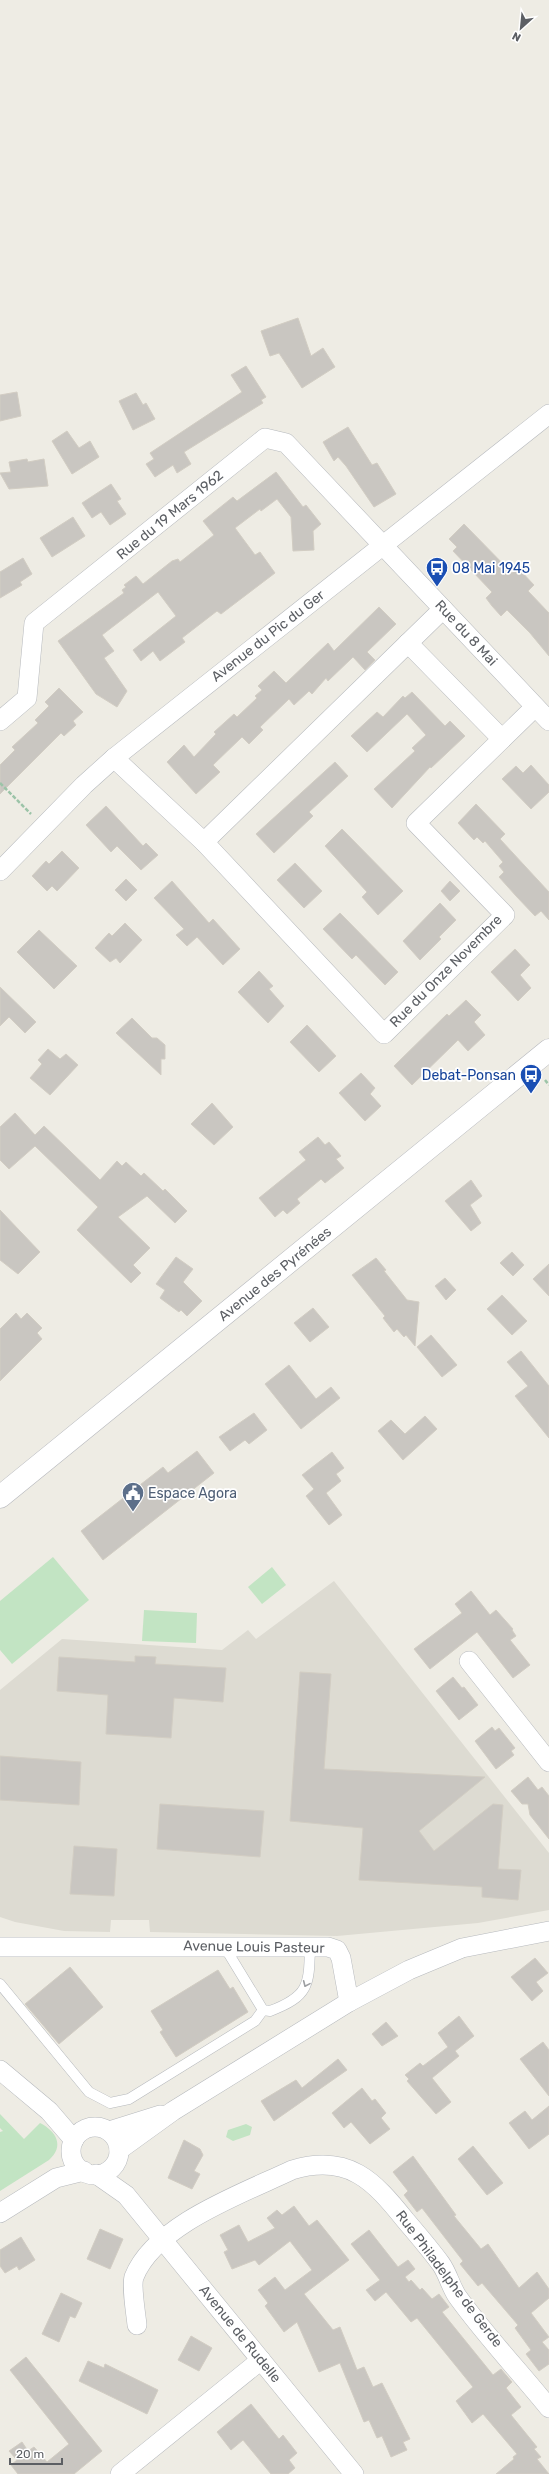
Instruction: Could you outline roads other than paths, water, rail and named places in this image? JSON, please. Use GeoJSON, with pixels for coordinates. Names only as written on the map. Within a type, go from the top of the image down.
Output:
{"type":"FeatureCollection","features":[{"type":"Feature","properties":{"kind":"main road","name":"Avenue des Pyrénées"},"geometry":{"type":"LineString","coordinates":[[0,1497],[549,1050]]}},
{"type":"Feature","properties":{"kind":"street","name":"Avenue du Pic du Ger"},"geometry":{"type":"LineString","coordinates":[[0,870],[84,785],[114,758],[548,416]]}},
{"type":"Feature","properties":{"kind":"street","name":"Rue du 19 Mars 1962"},"geometry":{"type":"LineString","coordinates":[[0,721],[27,698],[34,623],[265,438],[286,443],[382,546]]}},
{"type":"Feature","properties":{"kind":"street","name":"Rue du 8 Mai"},"geometry":{"type":"LineString","coordinates":[[382,546],[549,721]]}},
{"type":"Feature","properties":{"kind":"street"},"geometry":{"type":"LineString","coordinates":[[204,842],[443,610]]}},
{"type":"Feature","properties":{"kind":"street"},"geometry":{"type":"LineString","coordinates":[[408,643],[502,739]]}},
{"type":"Feature","properties":{"kind":"street","name":"Rue du Onze Novembre"},"geometry":{"type":"LineString","coordinates":[[114,758],[204,842],[384,1034],[505,915],[416,823],[535,707]]}},
{"type":"Feature","properties":{"kind":"street"},"geometry":{"type":"LineString","coordinates":[[468,1661],[549,1762]]}},
{"type":"Feature","properties":{"kind":"street"},"geometry":{"type":"LineString","coordinates":[[0,2212],[56,2178],[110,2169],[117,2156],[173,2111],[349,2002],[409,1970],[462,1948],[549,1931]]}},
{"type":"Feature","properties":{"kind":"street","name":"Avenue Louis Pasteur"},"geometry":{"type":"LineString","coordinates":[[0,1947],[328,1947],[337,1950],[341,1958],[349,2002]]}},
{"type":"Feature","properties":{"kind":"street"},"geometry":{"type":"LineString","coordinates":[[0,2070],[49,2110],[77,2142],[76,2165],[90,2173]]}},
{"type":"Feature","properties":{"kind":"street"},"geometry":{"type":"LineString","coordinates":[[109,2131],[173,2111]]}},
{"type":"Feature","properties":{"kind":"street"},"geometry":{"type":"LineString","coordinates":[[56,2178],[77,2142],[95,2127],[109,2131],[114,2136],[117,2156]]}},
{"type":"Feature","properties":{"kind":"street","name":"Avenue de Rudelle"},"geometry":{"type":"LineString","coordinates":[[117,2156],[126,2194]]}},
{"type":"Feature","properties":{"kind":"street","name":"Rue Philadelphe de Gerde"},"geometry":{"type":"LineString","coordinates":[[137,2325],[134,2278],[148,2252],[162,2240],[196,2217],[292,2170],[304,2166],[325,2165],[360,2174],[372,2181],[384,2194],[441,2264],[458,2296],[549,2408]]}},
{"type":"Feature","properties":{"kind":"street","name":"Avenue de Rudelle"},"geometry":{"type":"LineString","coordinates":[[90,2173],[126,2194],[354,2474]]}},
{"type":"Feature","properties":{"kind":"street"},"geometry":{"type":"LineString","coordinates":[[120,2474],[261,2360]]}},
{"type":"Feature","properties":{"kind":"lane"},"geometry":{"type":"LineString","coordinates":[[224,1946],[263,2010]]}},
{"type":"Feature","properties":{"kind":"lane"},"geometry":{"type":"LineString","coordinates":[[0,1984],[89,2092],[110,2103],[129,2099],[255,2021],[263,2010],[274,2009],[303,1991],[310,1974],[310,1946]]}},
{"type":"Feature","properties":{"kind":"place","name":"08 Mai 1945"},"geometry":{"type":"Point","coordinates":[437,588]}},
{"type":"Feature","properties":{"kind":"place","name":"Debat-Ponsan"},"geometry":{"type":"Point","coordinates":[531,1094]}},
{"type":"Feature","properties":{"kind":"place","name":"Espace Agora"},"geometry":{"type":"Point","coordinates":[133,1512]}}]}
